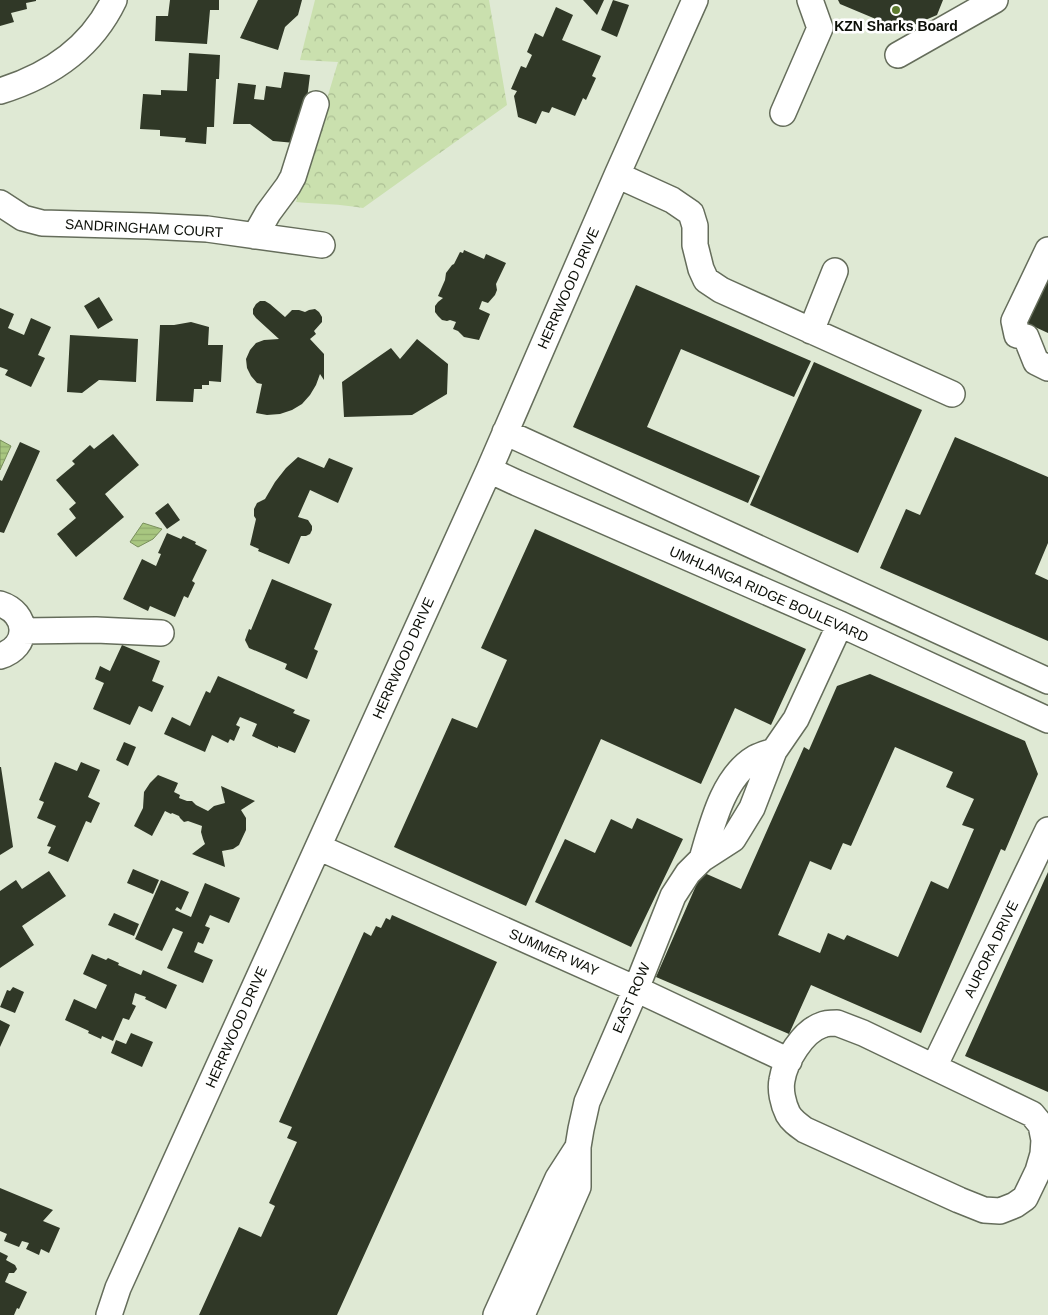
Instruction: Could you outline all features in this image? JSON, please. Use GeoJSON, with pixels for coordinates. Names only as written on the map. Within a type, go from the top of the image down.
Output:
{"type":"FeatureCollection","features":[{"type":"Feature","properties":{"kind":"street"},"geometry":{"type":"LineString","coordinates":[[0,91],[43,74],[64,61],[83,44],[99,25],[114,0]]}},
{"type":"Feature","properties":{"kind":"street","name":"HERRWOOD DRIVE"},"geometry":{"type":"LineString","coordinates":[[109,1315],[118,1288],[489,470],[695,0]]}},
{"type":"Feature","properties":{"kind":"street"},"geometry":{"type":"LineString","coordinates":[[783,113],[820,28],[810,0]]}},
{"type":"Feature","properties":{"kind":"street"},"geometry":{"type":"LineString","coordinates":[[898,55],[995,0]]}},
{"type":"Feature","properties":{"kind":"street"},"geometry":{"type":"LineString","coordinates":[[255,236],[268,213],[293,177],[316,104]]}},
{"type":"Feature","properties":{"kind":"street"},"geometry":{"type":"LineString","coordinates":[[617,175],[672,200],[691,213],[695,226],[695,245],[706,280],[722,290],[952,394]]}},
{"type":"Feature","properties":{"kind":"street","name":"SANDRINGHAM COURT"},"geometry":{"type":"LineString","coordinates":[[0,203],[23,218],[42,223],[207,229],[322,245]]}},
{"type":"Feature","properties":{"kind":"street"},"geometry":{"type":"LineString","coordinates":[[1044,360],[1026,337],[1016,336],[1014,321],[1048,250]]}},
{"type":"Feature","properties":{"kind":"street"},"geometry":{"type":"LineString","coordinates":[[811,331],[835,271]]}},
{"type":"Feature","properties":{"kind":"street"},"geometry":{"type":"LineString","coordinates":[[505,432],[1048,681]]}},
{"type":"Feature","properties":{"kind":"street","name":"UMHLANGA RIDGE BOULEVARD"},"geometry":{"type":"LineString","coordinates":[[489,470],[840,624],[1048,720]]}},
{"type":"Feature","properties":{"kind":"street"},"geometry":{"type":"LineString","coordinates":[[0,604],[10,608],[17,614],[21,622],[22,631],[20,640],[15,648],[8,654],[0,656]]}},
{"type":"Feature","properties":{"kind":"street","name":"EAST ROW"},"geometry":{"type":"LineString","coordinates":[[522,1315],[578,1188],[578,1146],[587,1102],[673,896],[688,874],[702,859],[733,839],[752,808],[774,751],[796,719],[840,624]]}},
{"type":"Feature","properties":{"kind":"street"},"geometry":{"type":"LineString","coordinates":[[22,631],[96,630],[161,633]]}},
{"type":"Feature","properties":{"kind":"street","name":"AURORA DRIVE"},"geometry":{"type":"LineString","coordinates":[[934,1067],[1048,830]]}},
{"type":"Feature","properties":{"kind":"street","name":"SUMMER WAY"},"geometry":{"type":"LineString","coordinates":[[318,847],[636,988],[789,1061]]}},
{"type":"Feature","properties":{"kind":"street"},"geometry":{"type":"LineString","coordinates":[[837,1023],[863,1033],[1032,1114],[1040,1125],[1044,1140],[1042,1177],[1025,1198],[1015,1205],[1000,1211],[984,1210],[813,1134],[794,1122],[788,1114],[784,1103],[781,1090],[782,1079],[789,1061],[803,1037],[823,1024],[837,1023]]}},
{"type":"Feature","properties":{"kind":"street","name":"EAST ROW"},"geometry":{"type":"LineString","coordinates":[[496,1315],[558,1178],[578,1146]]}},
{"type":"Feature","properties":{"kind":"green space"},"geometry":{"type":"Polygon","coordinates":[[[315,0],[489,0],[507,105],[363,208],[296,202],[338,62],[300,60],[315,0]]]}},
{"type":"Feature","properties":{"kind":"shaded area"},"geometry":{"type":"Polygon","coordinates":[[[0,440],[11,446],[0,470],[0,440]]]}},
{"type":"Feature","properties":{"kind":"shaded area"},"geometry":{"type":"Polygon","coordinates":[[[143,523],[162,529],[153,539],[138,547],[130,542],[143,523]]]}},
{"type":"Feature","properties":{"kind":"building"},"geometry":{"type":"Polygon","coordinates":[[[0,0],[36,1],[26,3],[27,9],[11,13],[14,22],[0,26],[0,0]]]}},
{"type":"Feature","properties":{"kind":"building"},"geometry":{"type":"Polygon","coordinates":[[[170,0],[219,0],[219,10],[210,10],[207,44],[155,41],[156,16],[168,16],[170,0]]]}},
{"type":"Feature","properties":{"kind":"building"},"geometry":{"type":"Polygon","coordinates":[[[258,0],[302,0],[298,15],[285,27],[278,50],[240,38],[258,0]]]}},
{"type":"Feature","properties":{"kind":"building"},"geometry":{"type":"Polygon","coordinates":[[[583,0],[604,0],[597,15],[583,0]]]}},
{"type":"Feature","properties":{"kind":"building"},"geometry":{"type":"Polygon","coordinates":[[[613,0],[629,5],[617,37],[601,30],[613,0]]]}},
{"type":"Feature","properties":{"kind":"building","name":"KZN Sharks Board"},"geometry":{"type":"Polygon","coordinates":[[[838,0],[943,0],[937,15],[902,30],[840,4],[838,0]]]}},
{"type":"Feature","properties":{"kind":"building"},"geometry":{"type":"Polygon","coordinates":[[[556,7],[573,15],[562,40],[601,56],[592,76],[596,78],[586,100],[583,98],[575,116],[552,107],[549,113],[542,111],[536,124],[518,117],[514,96],[517,91],[511,89],[521,66],[526,68],[532,55],[527,52],[535,33],[543,37],[556,7]]]}},
{"type":"Feature","properties":{"kind":"building"},"geometry":{"type":"Polygon","coordinates":[[[189,53],[220,55],[219,79],[216,79],[214,127],[207,127],[206,144],[185,142],[186,138],[160,136],[160,130],[140,129],[143,94],[161,95],[161,90],[187,91],[189,53]]]}},
{"type":"Feature","properties":{"kind":"building"},"geometry":{"type":"Polygon","coordinates":[[[284,72],[310,75],[304,123],[295,143],[273,141],[250,124],[233,124],[238,83],[256,85],[254,99],[264,100],[266,86],[281,88],[284,72]]]}},
{"type":"Feature","properties":{"kind":"building"},"geometry":{"type":"Polygon","coordinates":[[[464,250],[484,259],[486,254],[506,263],[496,284],[497,290],[495,295],[488,303],[482,301],[479,309],[490,314],[479,340],[464,337],[453,329],[456,322],[442,320],[435,312],[435,306],[443,298],[438,296],[446,273],[454,264],[460,252],[463,253],[464,250]]]}},
{"type":"Feature","properties":{"kind":"building"},"geometry":{"type":"Polygon","coordinates":[[[1048,263],[1048,333],[1022,321],[1048,263]]]}},
{"type":"Feature","properties":{"kind":"building"},"geometry":{"type":"Polygon","coordinates":[[[636,285],[811,361],[794,397],[681,349],[647,427],[760,476],[748,503],[573,427],[636,285]]]}},
{"type":"Feature","properties":{"kind":"building"},"geometry":{"type":"Polygon","coordinates":[[[99,297],[113,320],[98,329],[84,306],[99,297]]]}},
{"type":"Feature","properties":{"kind":"building"},"geometry":{"type":"Polygon","coordinates":[[[260,301],[270,304],[285,317],[292,310],[305,312],[315,309],[322,317],[322,322],[314,331],[316,334],[310,339],[324,354],[324,380],[320,374],[310,395],[302,404],[280,414],[267,415],[256,413],[262,384],[257,383],[247,368],[246,359],[256,343],[264,340],[279,339],[253,314],[253,309],[260,301]]]}},
{"type":"Feature","properties":{"kind":"building"},"geometry":{"type":"Polygon","coordinates":[[[0,308],[14,314],[8,328],[24,335],[31,318],[51,327],[38,355],[45,358],[31,387],[5,375],[8,370],[0,367],[0,308]]]}},
{"type":"Feature","properties":{"kind":"building"},"geometry":{"type":"Polygon","coordinates":[[[191,322],[209,327],[208,345],[223,345],[221,382],[209,381],[209,385],[202,385],[202,389],[194,389],[193,402],[156,401],[160,325],[191,322]]]}},
{"type":"Feature","properties":{"kind":"building"},"geometry":{"type":"Polygon","coordinates":[[[70,335],[138,339],[136,382],[99,380],[82,393],[67,392],[70,335]]]}},
{"type":"Feature","properties":{"kind":"building"},"geometry":{"type":"Polygon","coordinates":[[[417,339],[448,364],[447,394],[412,415],[344,417],[342,382],[391,348],[400,359],[417,339]]]}},
{"type":"Feature","properties":{"kind":"building"},"geometry":{"type":"Polygon","coordinates":[[[814,362],[922,410],[858,553],[750,505],[814,362]]]}},
{"type":"Feature","properties":{"kind":"building"},"geometry":{"type":"Polygon","coordinates":[[[113,434],[139,465],[105,494],[124,517],[76,557],[57,534],[76,518],[69,509],[76,503],[56,480],[75,464],[72,461],[90,445],[94,449],[113,434]]]}},
{"type":"Feature","properties":{"kind":"building"},"geometry":{"type":"Polygon","coordinates":[[[955,437],[1048,477],[1048,543],[1035,574],[1048,580],[1048,641],[880,568],[906,509],[920,515],[955,437]]]}},
{"type":"Feature","properties":{"kind":"building"},"geometry":{"type":"Polygon","coordinates":[[[20,442],[40,451],[4,533],[0,532],[0,480],[2,481],[20,442]]]}},
{"type":"Feature","properties":{"kind":"building"},"geometry":{"type":"Polygon","coordinates":[[[298,457],[324,468],[329,458],[353,468],[338,503],[310,490],[298,517],[308,520],[312,530],[310,534],[301,536],[289,564],[258,551],[259,549],[250,545],[256,519],[254,509],[257,503],[265,499],[286,468],[298,457]]]}},
{"type":"Feature","properties":{"kind":"building"},"geometry":{"type":"Polygon","coordinates":[[[168,503],[180,520],[167,529],[155,513],[168,503]]]}},
{"type":"Feature","properties":{"kind":"building"},"geometry":{"type":"Polygon","coordinates":[[[535,529],[806,649],[771,725],[735,708],[701,784],[601,739],[526,906],[394,847],[452,718],[477,728],[507,660],[481,648],[535,529]]]}},
{"type":"Feature","properties":{"kind":"building"},"geometry":{"type":"Polygon","coordinates":[[[167,533],[181,539],[183,536],[207,550],[192,581],[195,583],[188,598],[184,596],[175,617],[150,606],[148,611],[123,599],[142,559],[156,566],[161,554],[158,553],[167,533]]]}},
{"type":"Feature","properties":{"kind":"building"},"geometry":{"type":"Polygon","coordinates":[[[272,579],[332,604],[314,649],[318,651],[307,679],[285,669],[287,664],[249,648],[245,640],[272,579]]]}},
{"type":"Feature","properties":{"kind":"building"},"geometry":{"type":"Polygon","coordinates":[[[122,645],[160,661],[152,681],[164,686],[152,712],[139,706],[130,725],[93,709],[104,683],[95,679],[100,666],[110,671],[122,645]]]}},
{"type":"Feature","properties":{"kind":"building"},"geometry":{"type":"Polygon","coordinates":[[[870,674],[1025,741],[1038,774],[1005,851],[1001,849],[921,1033],[811,985],[789,1034],[656,977],[702,872],[741,889],[804,747],[809,750],[837,686],[870,674]],[[895,747],[851,846],[843,843],[831,870],[810,861],[778,935],[820,953],[828,933],[844,940],[847,935],[898,957],[931,881],[948,889],[974,829],[962,825],[974,799],[946,787],[953,772],[895,747]]]}},
{"type":"Feature","properties":{"kind":"building"},"geometry":{"type":"Polygon","coordinates":[[[218,676],[295,710],[293,713],[310,720],[295,753],[278,746],[278,748],[252,736],[257,724],[240,717],[236,725],[240,727],[234,741],[230,739],[228,743],[212,735],[205,752],[164,734],[172,717],[190,726],[206,691],[210,693],[218,676]]]}},
{"type":"Feature","properties":{"kind":"building"},"geometry":{"type":"Polygon","coordinates":[[[124,742],[136,747],[128,766],[116,760],[124,742]]]}},
{"type":"Feature","properties":{"kind":"building"},"geometry":{"type":"Polygon","coordinates":[[[55,762],[77,771],[81,762],[100,770],[88,797],[100,803],[91,823],[86,821],[68,862],[48,853],[51,847],[47,846],[56,826],[37,818],[44,802],[39,800],[55,762]]]}},
{"type":"Feature","properties":{"kind":"building"},"geometry":{"type":"Polygon","coordinates":[[[0,767],[13,847],[0,855],[0,767]]]}},
{"type":"Feature","properties":{"kind":"building"},"geometry":{"type":"Polygon","coordinates":[[[158,775],[178,783],[174,792],[180,795],[179,798],[192,801],[208,811],[214,806],[225,803],[221,786],[255,801],[241,810],[246,818],[246,830],[239,845],[233,849],[222,851],[225,867],[192,854],[205,844],[201,832],[202,826],[188,821],[184,822],[179,816],[165,811],[152,836],[134,826],[143,808],[144,792],[158,775]]]}},
{"type":"Feature","properties":{"kind":"building"},"geometry":{"type":"Polygon","coordinates":[[[637,818],[683,839],[631,947],[535,902],[565,839],[595,853],[611,819],[632,829],[637,818]]]}},
{"type":"Feature","properties":{"kind":"building"},"geometry":{"type":"Polygon","coordinates":[[[133,869],[159,880],[153,894],[127,883],[133,869]]]}},
{"type":"Feature","properties":{"kind":"building"},"geometry":{"type":"Polygon","coordinates":[[[49,871],[66,896],[22,926],[34,945],[0,968],[0,891],[16,880],[22,889],[49,871]]]}},
{"type":"Feature","properties":{"kind":"building"},"geometry":{"type":"Polygon","coordinates":[[[1048,872],[1048,1092],[965,1056],[1048,872]]]}},
{"type":"Feature","properties":{"kind":"building"},"geometry":{"type":"Polygon","coordinates":[[[161,880],[189,892],[181,910],[177,907],[175,910],[191,917],[205,883],[240,898],[229,923],[210,915],[205,926],[210,928],[203,944],[198,942],[194,952],[213,960],[203,983],[167,968],[183,932],[173,928],[162,951],[135,939],[161,880]]]}},
{"type":"Feature","properties":{"kind":"building"},"geometry":{"type":"Polygon","coordinates":[[[114,913],[139,924],[134,936],[108,925],[114,913]]]}},
{"type":"Feature","properties":{"kind":"building"},"geometry":{"type":"Polygon","coordinates":[[[392,915],[497,962],[337,1315],[199,1315],[239,1227],[261,1237],[275,1206],[269,1203],[297,1142],[287,1138],[292,1127],[279,1122],[364,932],[371,936],[376,926],[381,928],[386,918],[390,920],[392,915]]]}},
{"type":"Feature","properties":{"kind":"building"},"geometry":{"type":"Polygon","coordinates":[[[92,954],[106,960],[108,958],[119,963],[118,965],[141,975],[143,970],[177,985],[166,1009],[135,993],[132,1004],[136,1006],[129,1020],[123,1018],[113,1041],[102,1036],[101,1039],[65,1020],[74,999],[96,1009],[107,985],[83,974],[92,954]]]}},
{"type":"Feature","properties":{"kind":"building"},"geometry":{"type":"Polygon","coordinates":[[[13,987],[24,992],[15,1013],[0,1007],[7,990],[10,991],[13,987]]]}},
{"type":"Feature","properties":{"kind":"building"},"geometry":{"type":"Polygon","coordinates":[[[0,1020],[10,1025],[0,1047],[0,1020]]]}},
{"type":"Feature","properties":{"kind":"building"},"geometry":{"type":"Polygon","coordinates":[[[131,1033],[153,1042],[142,1067],[111,1053],[116,1040],[126,1044],[131,1033]]]}},
{"type":"Feature","properties":{"kind":"building"},"geometry":{"type":"Polygon","coordinates":[[[0,1188],[53,1210],[43,1221],[60,1228],[49,1253],[41,1249],[39,1255],[26,1249],[29,1243],[22,1241],[19,1247],[4,1241],[7,1234],[0,1231],[0,1188]]]}},
{"type":"Feature","properties":{"kind":"building"},"geometry":{"type":"Polygon","coordinates":[[[0,1252],[8,1256],[6,1260],[15,1265],[17,1269],[14,1273],[9,1273],[5,1282],[27,1292],[14,1315],[0,1315],[0,1252]]]}},
{"type":"Feature","properties":{"kind":"place","name":"KZN Sharks Board"},"geometry":{"type":"Point","coordinates":[896,10]}}]}
